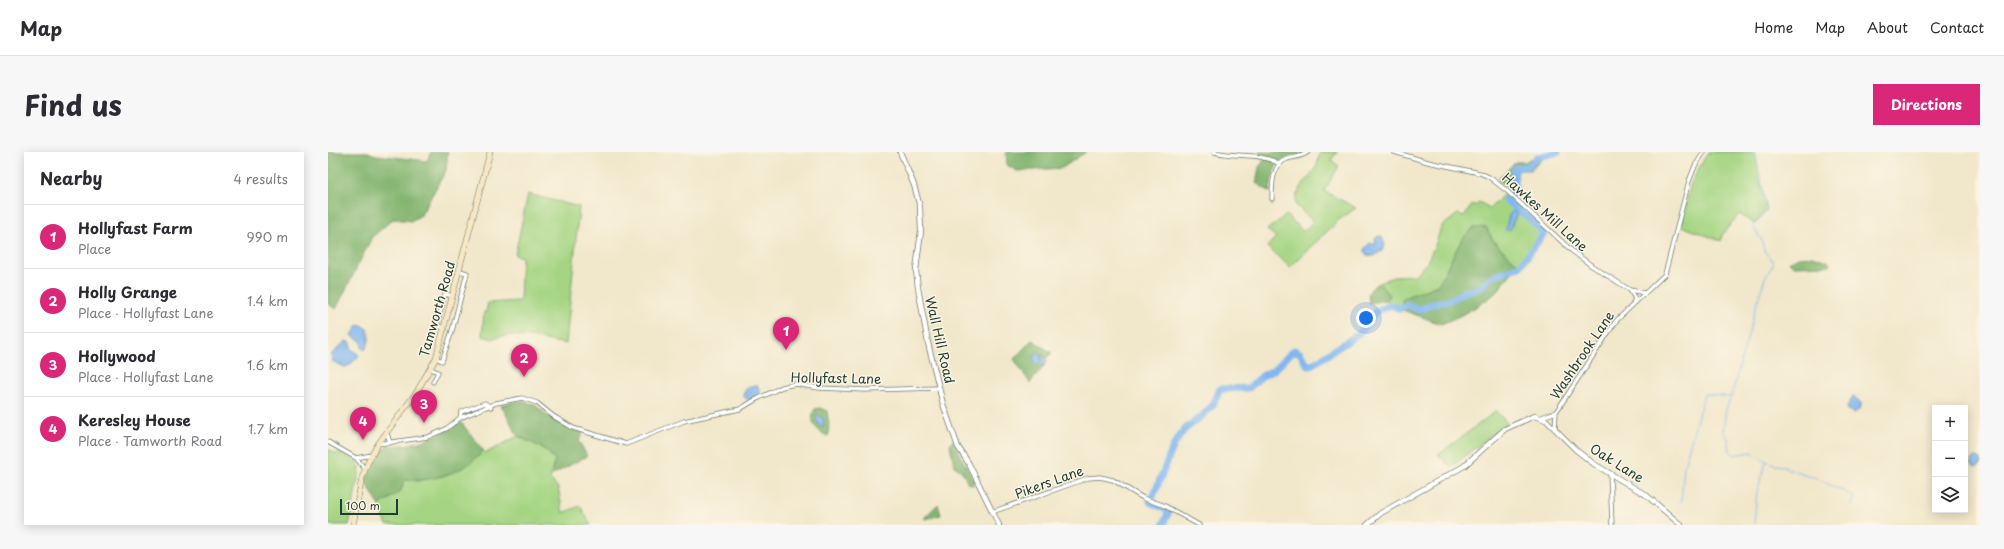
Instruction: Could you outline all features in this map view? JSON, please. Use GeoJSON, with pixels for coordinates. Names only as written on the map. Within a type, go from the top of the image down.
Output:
{"type":"FeatureCollection","features":[{"type":"Feature","properties":{"kind":"main road","name":"Tamworth Road"},"geometry":{"type":"LineString","coordinates":[[353,525],[365,468],[378,444],[416,393],[436,358],[445,329],[490,152]]}},
{"type":"Feature","properties":{"kind":"street","name":"Wall Hill Road"},"geometry":{"type":"LineString","coordinates":[[900,152],[914,185],[920,207],[921,231],[916,270],[918,288],[928,342],[943,404],[958,447],[971,468],[999,525]]}},
{"type":"Feature","properties":{"kind":"street"},"geometry":{"type":"LineString","coordinates":[[1214,152],[1230,155],[1268,156],[1280,164]]}},
{"type":"Feature","properties":{"kind":"street"},"geometry":{"type":"LineString","coordinates":[[1272,199],[1271,187],[1276,170],[1280,164],[1286,160],[1303,156],[1308,152]]}},
{"type":"Feature","properties":{"kind":"street","name":"Hawkes Mill Lane"},"geometry":{"type":"LineString","coordinates":[[1394,152],[1428,162],[1480,173],[1489,177],[1516,198],[1571,250],[1598,270],[1630,290],[1645,293]]}},
{"type":"Feature","properties":{"kind":"street","name":"Washbrook Lane"},"geometry":{"type":"LineString","coordinates":[[1542,418],[1556,412],[1616,321],[1633,303],[1658,283],[1668,267],[1689,182],[1695,166],[1704,152]]}},
{"type":"Feature","properties":{"kind":"street"},"geometry":{"type":"LineString","coordinates":[[436,358],[442,361],[452,331],[467,273],[460,271]]}},
{"type":"Feature","properties":{"kind":"street"},"geometry":{"type":"LineString","coordinates":[[1630,290],[1635,299],[1633,303]]}},
{"type":"Feature","properties":{"kind":"street"},"geometry":{"type":"LineString","coordinates":[[445,329],[437,325],[445,294],[453,296]]}},
{"type":"Feature","properties":{"kind":"street"},"geometry":{"type":"LineString","coordinates":[[431,369],[439,371],[433,382]]}},
{"type":"Feature","properties":{"kind":"street","name":"Hollyfast Lane"},"geometry":{"type":"LineString","coordinates":[[378,444],[428,437],[446,429],[460,418],[491,407],[500,401],[522,398],[537,403],[553,416],[573,428],[626,444],[684,421],[740,409],[782,387],[795,384],[818,388],[865,390],[940,388]]}},
{"type":"Feature","properties":{"kind":"street"},"geometry":{"type":"LineString","coordinates":[[1555,428],[1556,412]]}},
{"type":"Feature","properties":{"kind":"street"},"geometry":{"type":"LineString","coordinates":[[1367,525],[1381,513],[1464,466],[1505,429],[1534,416],[1542,418]]}},
{"type":"Feature","properties":{"kind":"street","name":"Oak Lane"},"geometry":{"type":"LineString","coordinates":[[1542,418],[1555,428],[1562,438],[1576,450],[1610,474],[1646,495],[1681,525]]}},
{"type":"Feature","properties":{"kind":"street"},"geometry":{"type":"LineString","coordinates":[[387,432],[390,443]]}},
{"type":"Feature","properties":{"kind":"street"},"geometry":{"type":"LineString","coordinates":[[328,442],[356,458],[365,468]]}},
{"type":"Feature","properties":{"kind":"street"},"geometry":{"type":"LineString","coordinates":[[356,458],[372,455]]}},
{"type":"Feature","properties":{"kind":"street"},"geometry":{"type":"LineString","coordinates":[[1610,474],[1612,525]]}},
{"type":"Feature","properties":{"kind":"street","name":"Pikers Lane"},"geometry":{"type":"LineString","coordinates":[[992,512],[1088,478],[1100,477],[1113,480],[1143,498],[1165,506],[1199,525]]}},
{"type":"Feature","properties":{"kind":"green space"},"geometry":{"type":"Polygon","coordinates":[[[328,152],[368,152],[375,155],[427,161],[431,152],[448,152],[446,170],[421,215],[411,221],[393,219],[372,237],[336,309],[328,304],[328,152]]]}},
{"type":"Feature","properties":{"kind":"green space"},"geometry":{"type":"Polygon","coordinates":[[[1006,152],[1086,152],[1062,168],[1017,171],[1007,165],[1006,152]]]}},
{"type":"Feature","properties":{"kind":"green space"},"geometry":{"type":"Polygon","coordinates":[[[1259,152],[1303,153],[1287,158],[1278,165],[1273,175],[1270,192],[1256,183],[1259,167],[1265,159],[1260,157],[1259,152]]]}},
{"type":"Feature","properties":{"kind":"green space"},"geometry":{"type":"Polygon","coordinates":[[[1320,152],[1337,152],[1331,160],[1339,166],[1324,191],[1356,208],[1340,219],[1290,267],[1267,247],[1276,237],[1267,230],[1286,215],[1303,231],[1313,222],[1296,205],[1296,200],[1299,190],[1316,167],[1320,152]]]}},
{"type":"Feature","properties":{"kind":"green space"},"geometry":{"type":"Polygon","coordinates":[[[1708,152],[1755,152],[1767,211],[1755,224],[1739,214],[1722,235],[1721,241],[1681,226],[1691,183],[1708,152]]]}},
{"type":"Feature","properties":{"kind":"green space"},"geometry":{"type":"Polygon","coordinates":[[[1540,154],[1542,159],[1531,170],[1520,170],[1517,173],[1517,196],[1498,179],[1515,162],[1525,162],[1540,154]]]}},
{"type":"Feature","properties":{"kind":"green space"},"geometry":{"type":"Polygon","coordinates":[[[1505,193],[1544,233],[1520,266],[1494,242],[1486,227],[1462,239],[1438,285],[1403,298],[1400,309],[1391,305],[1387,300],[1389,294],[1379,283],[1396,276],[1416,275],[1427,262],[1436,243],[1441,227],[1458,214],[1464,216],[1473,204],[1476,206],[1479,202],[1490,208],[1505,193]]]}},
{"type":"Feature","properties":{"kind":"green space"},"geometry":{"type":"Polygon","coordinates":[[[528,194],[579,207],[566,344],[518,336],[493,339],[482,336],[484,312],[486,312],[488,303],[520,301],[522,257],[515,255],[528,194]]]}},
{"type":"Feature","properties":{"kind":"green space"},"geometry":{"type":"Polygon","coordinates":[[[1486,227],[1494,242],[1520,266],[1512,272],[1497,292],[1475,308],[1441,324],[1400,309],[1403,298],[1438,285],[1462,239],[1473,228],[1486,227]]]}},
{"type":"Feature","properties":{"kind":"green space"},"geometry":{"type":"Polygon","coordinates":[[[1812,256],[1828,261],[1830,265],[1794,266],[1789,262],[1798,257],[1812,256]]]}},
{"type":"Feature","properties":{"kind":"green space"},"geometry":{"type":"Polygon","coordinates":[[[1379,283],[1389,294],[1387,300],[1369,303],[1368,293],[1375,285],[1379,283]]]}},
{"type":"Feature","properties":{"kind":"green space"},"geometry":{"type":"Polygon","coordinates":[[[1032,340],[1052,353],[1045,359],[1047,362],[1030,383],[1014,359],[1032,340]]]}},
{"type":"Feature","properties":{"kind":"green space"},"geometry":{"type":"Polygon","coordinates":[[[518,401],[534,404],[548,416],[583,433],[579,441],[587,456],[550,476],[555,460],[546,450],[518,436],[501,405],[518,401]]]}},
{"type":"Feature","properties":{"kind":"green space"},"geometry":{"type":"Polygon","coordinates":[[[820,408],[827,411],[829,424],[828,436],[820,432],[813,422],[813,413],[815,409],[820,408]]]}},
{"type":"Feature","properties":{"kind":"green space"},"geometry":{"type":"Polygon","coordinates":[[[1496,411],[1507,423],[1451,467],[1438,455],[1496,411]]]}},
{"type":"Feature","properties":{"kind":"green space"},"geometry":{"type":"Polygon","coordinates":[[[460,421],[483,450],[476,458],[468,465],[448,474],[426,479],[405,480],[400,492],[379,505],[366,483],[369,467],[387,446],[397,446],[426,440],[444,432],[460,421]]]}},
{"type":"Feature","properties":{"kind":"green space"},"geometry":{"type":"Polygon","coordinates":[[[518,436],[546,450],[555,460],[550,479],[558,488],[563,513],[580,506],[591,525],[387,525],[379,505],[400,492],[405,480],[419,481],[478,457],[483,450],[486,453],[518,436]]]}},
{"type":"Feature","properties":{"kind":"green space"},"geometry":{"type":"Polygon","coordinates":[[[953,440],[970,473],[974,485],[968,484],[962,471],[954,466],[950,444],[953,440]]]}},
{"type":"Feature","properties":{"kind":"green space"},"geometry":{"type":"Polygon","coordinates":[[[328,449],[337,454],[339,452],[358,463],[360,468],[349,525],[328,525],[328,449]]]}},
{"type":"Feature","properties":{"kind":"green space"},"geometry":{"type":"Polygon","coordinates":[[[938,504],[941,515],[926,519],[924,518],[938,504]]]}},
{"type":"Feature","properties":{"kind":"water"},"geometry":{"type":"Polygon","coordinates":[[[1515,209],[1516,215],[1510,230],[1507,231],[1506,228],[1509,215],[1515,209]]]}},
{"type":"Feature","properties":{"kind":"water"},"geometry":{"type":"Polygon","coordinates":[[[1379,236],[1382,237],[1385,245],[1383,250],[1374,256],[1367,255],[1365,248],[1370,243],[1376,243],[1375,238],[1379,236]]]}},
{"type":"Feature","properties":{"kind":"water"},"geometry":{"type":"Polygon","coordinates":[[[362,325],[369,333],[368,343],[365,350],[362,348],[362,342],[352,336],[357,326],[362,325]]]}},
{"type":"Feature","properties":{"kind":"water"},"geometry":{"type":"Polygon","coordinates":[[[346,341],[351,343],[351,349],[359,356],[350,365],[345,367],[332,361],[331,355],[346,341]]]}},
{"type":"Feature","properties":{"kind":"water"},"geometry":{"type":"Polygon","coordinates":[[[1039,353],[1041,361],[1043,361],[1042,354],[1047,361],[1043,367],[1041,363],[1036,364],[1033,361],[1034,356],[1039,353]]]}},
{"type":"Feature","properties":{"kind":"water"},"geometry":{"type":"Polygon","coordinates":[[[757,385],[760,391],[757,397],[748,399],[743,396],[748,388],[757,385]]]}},
{"type":"Feature","properties":{"kind":"water"},"geometry":{"type":"Polygon","coordinates":[[[1854,396],[1861,403],[1861,407],[1855,413],[1848,410],[1847,406],[1854,396]]]}},
{"type":"Feature","properties":{"kind":"water"},"geometry":{"type":"Polygon","coordinates":[[[817,414],[823,418],[824,426],[822,428],[818,424],[816,417],[817,414]]]}},
{"type":"Feature","properties":{"kind":"water"},"geometry":{"type":"Polygon","coordinates":[[[1974,457],[1978,457],[1981,462],[1978,467],[1974,467],[1971,464],[1971,460],[1974,457]]]}},
{"type":"Feature","properties":{"kind":"waterway"},"geometry":{"type":"LineString","coordinates":[[1152,499],[1174,445],[1184,430],[1213,405],[1220,389],[1249,388],[1262,376],[1274,370],[1294,350],[1300,353],[1308,366],[1357,335],[1364,329],[1376,311],[1391,305],[1400,309],[1407,304],[1416,309],[1422,309],[1437,302],[1446,302],[1466,292],[1479,289],[1490,277],[1520,266],[1544,233],[1530,219],[1505,200],[1515,187],[1515,168],[1529,166],[1538,157],[1558,152]]}},
{"type":"Feature","properties":{"kind":"waterway"},"geometry":{"type":"LineString","coordinates":[[1755,152],[1767,211],[1755,222],[1753,227],[1761,239],[1765,252],[1774,263],[1765,278],[1759,296],[1731,397],[1726,409],[1723,431],[1728,439],[1730,451],[1734,455],[1752,452],[1766,461],[1816,478],[1855,497],[1852,506]]}},
{"type":"Feature","properties":{"kind":"waterway"},"geometry":{"type":"LineString","coordinates":[[1681,502],[1684,466],[1704,394],[1730,397]]}},
{"type":"Feature","properties":{"kind":"waterway"},"geometry":{"type":"LineString","coordinates":[[1754,525],[1757,492],[1766,462]]}},
{"type":"Feature","properties":{"kind":"waterway"},"geometry":{"type":"LineString","coordinates":[[1150,502],[1169,511],[1163,525]]}},
{"type":"Feature","properties":{"kind":"place","name":"Hollyfast Farm"},"geometry":{"type":"Point","coordinates":[786,350]}},
{"type":"Feature","properties":{"kind":"place","name":"Holly Grange"},"geometry":{"type":"Point","coordinates":[524,377]}},
{"type":"Feature","properties":{"kind":"place","name":"Hollywood"},"geometry":{"type":"Point","coordinates":[424,423]}},
{"type":"Feature","properties":{"kind":"place","name":"Keresley House"},"geometry":{"type":"Point","coordinates":[363,440]}}]}
